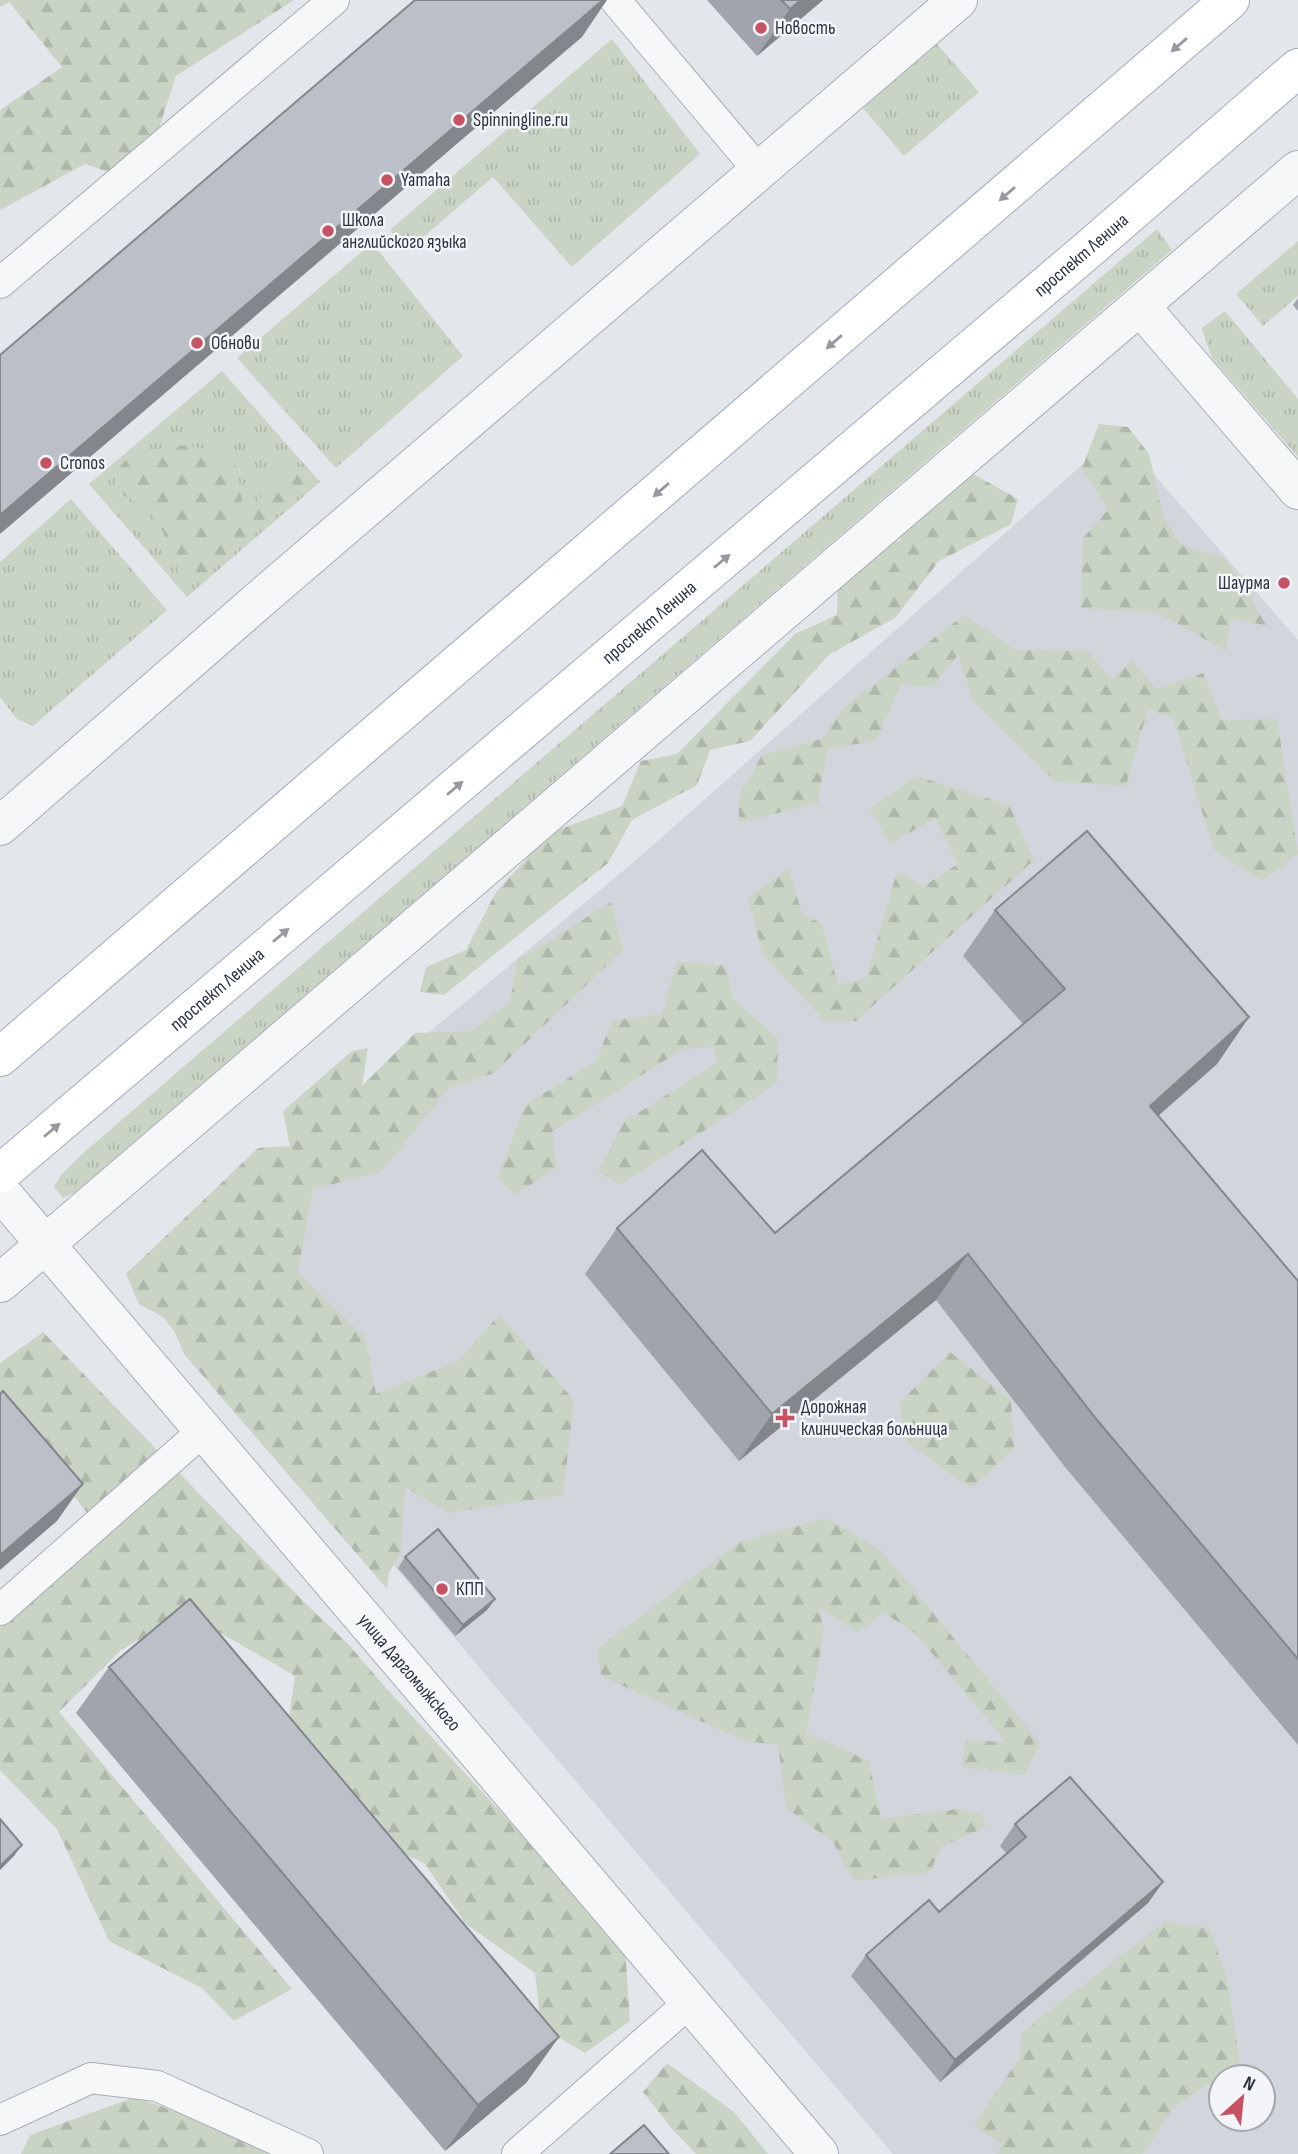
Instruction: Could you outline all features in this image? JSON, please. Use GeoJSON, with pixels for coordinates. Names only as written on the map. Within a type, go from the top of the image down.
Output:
{"type":"FeatureCollection","features":[{"type":"Feature","properties":{"kind":"main road"},"geometry":{"type":"LineString","coordinates":[[0,1057],[1230,0]]}},
{"type":"Feature","properties":{"kind":"main road","name":"проспект Ленина"},"geometry":{"type":"LineString","coordinates":[[0,1174],[1090,248],[1298,68]]}},
{"type":"Feature","properties":{"kind":"street"},"geometry":{"type":"LineString","coordinates":[[0,826],[269,591],[958,0]]}},
{"type":"Feature","properties":{"kind":"street"},"geometry":{"type":"LineString","coordinates":[[0,1283],[1298,170]]}},
{"type":"Feature","properties":{"kind":"street"},"geometry":{"type":"LineString","coordinates":[[1140,306],[1298,490]]}},
{"type":"Feature","properties":{"kind":"street","name":"улица Даргомыжского"},"geometry":{"type":"LineString","coordinates":[[0,1191],[819,2154]]}},
{"type":"Feature","properties":{"kind":"lane"},"geometry":{"type":"LineString","coordinates":[[0,283],[334,0]]}},
{"type":"Feature","properties":{"kind":"lane"},"geometry":{"type":"LineString","coordinates":[[615,0],[759,171]]}},
{"type":"Feature","properties":{"kind":"lane"},"geometry":{"type":"LineString","coordinates":[[0,1610],[204,1430]]}},
{"type":"Feature","properties":{"kind":"lane"},"geometry":{"type":"LineString","coordinates":[[517,2154],[690,2002]]}},
{"type":"Feature","properties":{"kind":"lane"},"geometry":{"type":"LineString","coordinates":[[0,2120],[91,2078],[157,2086],[308,2154]]}},
{"type":"Feature","properties":{"kind":"shaded area","name":"Дорожная клиническая больница"},"geometry":{"type":"Polygon","coordinates":[[[1118,433],[1298,640],[1298,2154],[893,2154],[499,1691],[145,1268],[634,862],[1118,433]]]}},
{"type":"Feature","properties":{"kind":"green space"},"geometry":{"type":"Polygon","coordinates":[[[0,0],[294,0],[176,76],[141,183],[85,164],[0,210],[0,110],[62,67],[9,2],[0,7],[0,0]]]}},
{"type":"Feature","properties":{"kind":"green space"},"geometry":{"type":"Polygon","coordinates":[[[612,39],[700,154],[572,267],[493,177],[407,251],[390,230],[612,39]]]}},
{"type":"Feature","properties":{"kind":"green space"},"geometry":{"type":"Polygon","coordinates":[[[937,44],[979,92],[904,156],[863,108],[937,44]]]}},
{"type":"Feature","properties":{"kind":"green space"},"geometry":{"type":"Polygon","coordinates":[[[1157,229],[1172,250],[76,1192],[63,1198],[54,1187],[61,1175],[81,1155],[1157,229]]]}},
{"type":"Feature","properties":{"kind":"green space"},"geometry":{"type":"Polygon","coordinates":[[[1298,241],[1298,296],[1263,326],[1236,294],[1298,241]]]}},
{"type":"Feature","properties":{"kind":"green space"},"geometry":{"type":"Polygon","coordinates":[[[372,243],[463,356],[336,468],[237,358],[372,243]]]}},
{"type":"Feature","properties":{"kind":"green space"},"geometry":{"type":"Polygon","coordinates":[[[1225,311],[1298,399],[1298,457],[1212,358],[1202,328],[1225,311]]]}},
{"type":"Feature","properties":{"kind":"green space"},"geometry":{"type":"Polygon","coordinates":[[[222,371],[320,482],[187,597],[89,484],[222,371]]]}},
{"type":"Feature","properties":{"kind":"green space"},"geometry":{"type":"Polygon","coordinates":[[[1099,424],[1128,427],[1149,454],[1163,516],[1180,544],[1225,559],[1266,625],[1230,619],[1226,651],[1158,613],[1081,608],[1083,538],[1108,510],[1082,468],[1099,424]]]}},
{"type":"Feature","properties":{"kind":"green space"},"geometry":{"type":"Polygon","coordinates":[[[186,445],[232,455],[239,477],[242,503],[258,501],[287,464],[296,464],[307,483],[229,557],[198,581],[180,578],[158,523],[145,508],[115,491],[117,469],[134,452],[186,445]]]}},
{"type":"Feature","properties":{"kind":"green space"},"geometry":{"type":"Polygon","coordinates":[[[959,466],[1018,499],[1011,524],[939,561],[895,618],[830,654],[750,741],[710,750],[697,785],[632,820],[608,863],[444,995],[420,992],[426,967],[466,950],[496,892],[550,833],[622,806],[641,761],[677,754],[795,634],[837,615],[838,574],[864,546],[900,541],[911,493],[959,466]]]}},
{"type":"Feature","properties":{"kind":"green space"},"geometry":{"type":"Polygon","coordinates":[[[71,499],[167,610],[33,726],[17,719],[0,697],[0,562],[71,499]]]}},
{"type":"Feature","properties":{"kind":"green space"},"geometry":{"type":"Polygon","coordinates":[[[964,615],[1015,650],[1088,651],[1112,680],[1132,660],[1156,689],[1203,673],[1222,720],[1277,719],[1298,854],[1262,881],[1214,850],[1173,718],[1148,709],[1126,786],[1056,782],[973,701],[958,655],[933,687],[901,684],[876,740],[827,750],[818,803],[739,823],[739,796],[762,755],[822,739],[842,709],[964,615]]]}},
{"type":"Feature","properties":{"kind":"green space"},"geometry":{"type":"Polygon","coordinates":[[[916,776],[1009,805],[1034,860],[856,1021],[825,1021],[763,955],[748,898],[789,868],[802,914],[822,924],[838,985],[866,978],[897,872],[924,886],[958,864],[935,818],[890,844],[870,809],[916,776]]]}},
{"type":"Feature","properties":{"kind":"green space"},"geometry":{"type":"Polygon","coordinates":[[[611,902],[623,950],[494,1073],[449,1088],[381,1172],[313,1189],[298,1272],[365,1337],[376,1394],[458,1361],[499,1315],[574,1400],[563,1495],[449,1513],[405,1487],[401,1552],[389,1573],[387,1589],[185,1355],[174,1331],[163,1317],[139,1304],[126,1274],[258,1148],[290,1146],[283,1111],[352,1051],[368,1048],[362,1086],[415,1033],[471,1031],[510,1002],[518,958],[611,902]]]}},
{"type":"Feature","properties":{"kind":"green space"},"geometry":{"type":"Polygon","coordinates":[[[677,961],[726,966],[732,998],[778,1039],[777,1083],[620,1185],[598,1171],[624,1122],[716,1063],[715,1047],[683,1049],[552,1132],[557,1167],[515,1195],[498,1178],[525,1105],[596,1061],[612,1021],[662,1014],[677,961]]]}},
{"type":"Feature","properties":{"kind":"green space"},"geometry":{"type":"Polygon","coordinates":[[[43,1332],[304,1602],[348,1644],[625,1946],[630,2021],[585,2053],[541,2027],[535,1973],[465,1923],[425,1864],[375,1839],[287,1732],[295,1676],[212,1628],[163,1626],[121,1650],[59,1712],[292,1989],[234,2021],[202,1988],[109,1941],[57,1829],[0,1770],[0,1609],[95,1523],[14,1419],[0,1418],[0,1363],[43,1332]]]}},
{"type":"Feature","properties":{"kind":"green space"},"geometry":{"type":"Polygon","coordinates":[[[950,1352],[1011,1400],[1014,1448],[971,1489],[907,1442],[899,1403],[950,1352]]]}},
{"type":"Feature","properties":{"kind":"green space"},"geometry":{"type":"Polygon","coordinates":[[[825,1518],[881,1550],[1041,1744],[1023,1775],[961,1767],[966,1740],[1006,1742],[916,1634],[883,1612],[858,1633],[819,1607],[824,1631],[806,1733],[869,1761],[881,1819],[958,1809],[982,1814],[986,1827],[942,1846],[930,1872],[854,1881],[833,1842],[786,1808],[778,1745],[745,1741],[601,1676],[597,1649],[739,1542],[825,1518]]]}},
{"type":"Feature","properties":{"kind":"green space"},"geometry":{"type":"Polygon","coordinates":[[[1166,1921],[1210,1929],[1227,1979],[1240,2063],[1207,2063],[1207,2085],[1173,2108],[1143,2154],[996,2154],[1002,2145],[974,2125],[1020,2057],[1021,2033],[1166,1921]]]}},
{"type":"Feature","properties":{"kind":"green space"},"geometry":{"type":"Polygon","coordinates":[[[667,2063],[734,2112],[768,2154],[696,2154],[643,2092],[667,2063]]]}},
{"type":"Feature","properties":{"kind":"green space"},"geometry":{"type":"Polygon","coordinates":[[[135,2097],[272,2146],[277,2154],[21,2154],[30,2135],[135,2097]]]}},
{"type":"Feature","properties":{"kind":"building"},"geometry":{"type":"Polygon","coordinates":[[[415,0],[603,0],[0,515],[0,355],[415,0]]]}},
{"type":"Feature","properties":{"kind":"building"},"geometry":{"type":"Polygon","coordinates":[[[781,0],[801,0],[790,9],[781,0]]]}},
{"type":"Feature","properties":{"kind":"building"},"geometry":{"type":"Polygon","coordinates":[[[1087,831],[1249,1017],[1150,1106],[1298,1281],[1298,1659],[1097,1420],[968,1254],[772,1414],[617,1228],[702,1150],[775,1233],[1065,989],[995,910],[1087,831]]]}},
{"type":"Feature","properties":{"kind":"building"},"geometry":{"type":"Polygon","coordinates":[[[3,1391],[83,1484],[0,1555],[0,1394],[3,1391]]]}},
{"type":"Feature","properties":{"kind":"building","name":"КПП"},"geometry":{"type":"Polygon","coordinates":[[[438,1529],[495,1599],[463,1625],[405,1557],[438,1529]]]}},
{"type":"Feature","properties":{"kind":"building"},"geometry":{"type":"Polygon","coordinates":[[[190,1599],[559,2037],[478,2105],[109,1667],[190,1599]]]}},
{"type":"Feature","properties":{"kind":"building"},"geometry":{"type":"Polygon","coordinates":[[[1070,1777],[1163,1882],[955,2060],[866,1955],[929,1900],[939,1912],[1026,1837],[1015,1824],[1070,1777]]]}},
{"type":"Feature","properties":{"kind":"building"},"geometry":{"type":"Polygon","coordinates":[[[0,1819],[22,1845],[0,1866],[0,1819]]]}},
{"type":"Feature","properties":{"kind":"building"},"geometry":{"type":"Polygon","coordinates":[[[644,2125],[669,2154],[610,2154],[644,2125]]]}},
{"type":"Feature","properties":{"kind":"place","name":"Новость"},"geometry":{"type":"Point","coordinates":[761,28]}},
{"type":"Feature","properties":{"kind":"place","name":"Spinningline.ru"},"geometry":{"type":"Point","coordinates":[459,120]}},
{"type":"Feature","properties":{"kind":"place","name":"Yamaha"},"geometry":{"type":"Point","coordinates":[387,180]}},
{"type":"Feature","properties":{"kind":"place","name":"Школа английского языка"},"geometry":{"type":"Point","coordinates":[328,231]}},
{"type":"Feature","properties":{"kind":"place","name":"Обнови"},"geometry":{"type":"Point","coordinates":[197,343]}},
{"type":"Feature","properties":{"kind":"place","name":"Cronos"},"geometry":{"type":"Point","coordinates":[46,463]}},
{"type":"Feature","properties":{"kind":"place","name":"Шаурма"},"geometry":{"type":"Point","coordinates":[1284,583]}},
{"type":"Feature","properties":{"kind":"place","name":"Дорожная клиническая больница"},"geometry":{"type":"Point","coordinates":[785,1418]}},
{"type":"Feature","properties":{"kind":"place","name":"КПП"},"geometry":{"type":"Point","coordinates":[442,1589]}}]}
